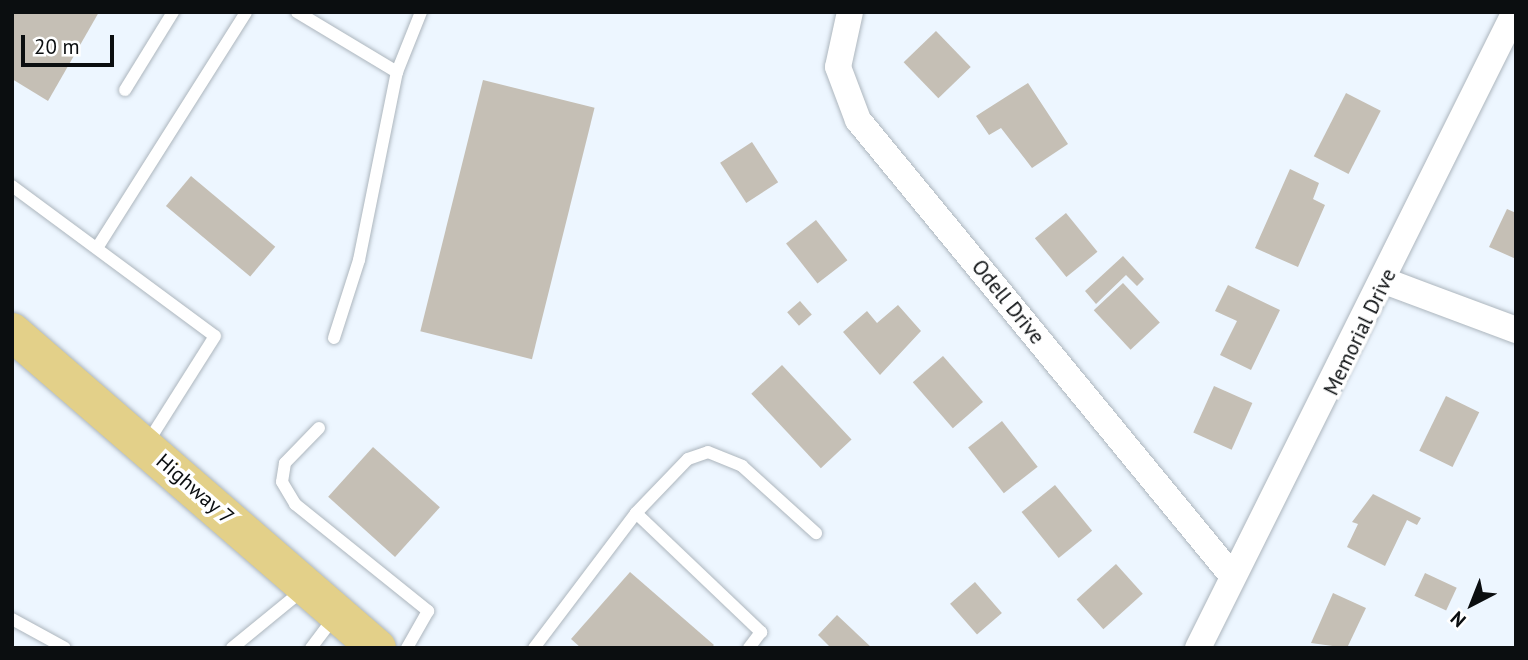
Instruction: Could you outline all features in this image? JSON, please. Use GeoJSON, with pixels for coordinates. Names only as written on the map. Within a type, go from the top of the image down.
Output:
{"type":"FeatureCollection","features":[{"type":"Feature","properties":{"kind":"main road","name":"Highway 7"},"geometry":{"type":"LineString","coordinates":[[12,332],[146,445],[377,648]]}},
{"type":"Feature","properties":{"kind":"street","name":"Odell Drive"},"geometry":{"type":"LineString","coordinates":[[850,12],[838,67],[858,120],[1230,573]]}},
{"type":"Feature","properties":{"kind":"street","name":"Memorial Drive"},"geometry":{"type":"LineString","coordinates":[[1198,648],[1230,573],[1385,281],[1515,12]]}},
{"type":"Feature","properties":{"kind":"street"},"geometry":{"type":"LineString","coordinates":[[1385,281],[1516,330]]}},
{"type":"Feature","properties":{"kind":"lane"},"geometry":{"type":"LineString","coordinates":[[125,90],[173,12]]}},
{"type":"Feature","properties":{"kind":"lane"},"geometry":{"type":"LineString","coordinates":[[97,248],[246,12]]}},
{"type":"Feature","properties":{"kind":"lane"},"geometry":{"type":"LineString","coordinates":[[297,12],[397,72]]}},
{"type":"Feature","properties":{"kind":"lane"},"geometry":{"type":"LineString","coordinates":[[334,338],[359,260],[397,72],[421,12]]}},
{"type":"Feature","properties":{"kind":"lane"},"geometry":{"type":"LineString","coordinates":[[12,186],[215,336],[146,445]]}},
{"type":"Feature","properties":{"kind":"lane"},"geometry":{"type":"LineString","coordinates":[[319,428],[285,463],[282,482],[295,504],[428,611],[407,648]]}},
{"type":"Feature","properties":{"kind":"lane"},"geometry":{"type":"LineString","coordinates":[[534,648],[636,513],[688,459],[708,452],[742,466],[816,533]]}},
{"type":"Feature","properties":{"kind":"lane"},"geometry":{"type":"LineString","coordinates":[[636,513],[761,632],[749,648]]}},
{"type":"Feature","properties":{"kind":"lane"},"geometry":{"type":"LineString","coordinates":[[232,648],[307,586]]}},
{"type":"Feature","properties":{"kind":"lane"},"geometry":{"type":"LineString","coordinates":[[311,648],[338,612]]}},
{"type":"Feature","properties":{"kind":"lane"},"geometry":{"type":"LineString","coordinates":[[12,619],[65,648]]}},
{"type":"Feature","properties":{"kind":"building"},"geometry":{"type":"Polygon","coordinates":[[[12,12],[99,12],[48,101],[12,79],[12,12]]]}},
{"type":"Feature","properties":{"kind":"building"},"geometry":{"type":"Polygon","coordinates":[[[936,31],[971,67],[938,98],[904,62],[936,31]]]}},
{"type":"Feature","properties":{"kind":"building"},"geometry":{"type":"Polygon","coordinates":[[[483,80],[595,108],[532,359],[420,331],[483,80]]]}},
{"type":"Feature","properties":{"kind":"building"},"geometry":{"type":"Polygon","coordinates":[[[1028,83],[1068,144],[1032,168],[1001,128],[989,135],[976,116],[1028,83]]]}},
{"type":"Feature","properties":{"kind":"building"},"geometry":{"type":"Polygon","coordinates":[[[1346,93],[1381,111],[1349,174],[1314,156],[1346,93]]]}},
{"type":"Feature","properties":{"kind":"building"},"geometry":{"type":"Polygon","coordinates":[[[752,142],[778,182],[746,203],[720,163],[752,142]]]}},
{"type":"Feature","properties":{"kind":"building"},"geometry":{"type":"Polygon","coordinates":[[[1290,169],[1319,183],[1313,199],[1325,205],[1298,267],[1255,248],[1290,169]]]}},
{"type":"Feature","properties":{"kind":"building"},"geometry":{"type":"Polygon","coordinates":[[[191,176],[275,247],[250,277],[166,206],[191,176]]]}},
{"type":"Feature","properties":{"kind":"building"},"geometry":{"type":"Polygon","coordinates":[[[1507,209],[1516,213],[1516,259],[1489,247],[1507,209]]]}},
{"type":"Feature","properties":{"kind":"building"},"geometry":{"type":"Polygon","coordinates":[[[1066,213],[1097,252],[1066,277],[1035,238],[1066,213]]]}},
{"type":"Feature","properties":{"kind":"building"},"geometry":{"type":"Polygon","coordinates":[[[816,220],[847,260],[817,284],[786,243],[816,220]]]}},
{"type":"Feature","properties":{"kind":"building"},"geometry":{"type":"Polygon","coordinates":[[[1123,256],[1144,279],[1137,286],[1126,275],[1096,304],[1085,291],[1123,256]]]}},
{"type":"Feature","properties":{"kind":"building"},"geometry":{"type":"Polygon","coordinates":[[[1123,283],[1160,322],[1131,350],[1094,310],[1123,283]]]}},
{"type":"Feature","properties":{"kind":"building"},"geometry":{"type":"Polygon","coordinates":[[[1228,285],[1280,310],[1251,370],[1220,355],[1237,321],[1215,311],[1228,285]]]}},
{"type":"Feature","properties":{"kind":"building"},"geometry":{"type":"Polygon","coordinates":[[[800,301],[812,315],[799,326],[787,312],[800,301]]]}},
{"type":"Feature","properties":{"kind":"building"},"geometry":{"type":"Polygon","coordinates":[[[898,305],[921,331],[880,375],[843,332],[867,311],[877,323],[898,305]]]}},
{"type":"Feature","properties":{"kind":"building"},"geometry":{"type":"Polygon","coordinates":[[[943,356],[983,402],[953,428],[913,382],[943,356]]]}},
{"type":"Feature","properties":{"kind":"building"},"geometry":{"type":"Polygon","coordinates":[[[782,365],[852,440],[821,468],[751,394],[782,365]]]}},
{"type":"Feature","properties":{"kind":"building"},"geometry":{"type":"Polygon","coordinates":[[[1214,386],[1252,403],[1232,450],[1193,433],[1214,386]]]}},
{"type":"Feature","properties":{"kind":"building"},"geometry":{"type":"Polygon","coordinates":[[[1446,396],[1479,412],[1453,467],[1419,451],[1446,396]]]}},
{"type":"Feature","properties":{"kind":"building"},"geometry":{"type":"Polygon","coordinates":[[[1002,421],[1038,467],[1004,493],[968,447],[1002,421]]]}},
{"type":"Feature","properties":{"kind":"building"},"geometry":{"type":"Polygon","coordinates":[[[373,447],[440,507],[395,557],[328,497],[373,447]]]}},
{"type":"Feature","properties":{"kind":"building"},"geometry":{"type":"Polygon","coordinates":[[[1055,485],[1092,531],[1059,558],[1022,512],[1055,485]]]}},
{"type":"Feature","properties":{"kind":"building"},"geometry":{"type":"Polygon","coordinates":[[[1373,494],[1421,518],[1417,525],[1407,520],[1385,566],[1347,547],[1358,524],[1352,522],[1373,494]]]}},
{"type":"Feature","properties":{"kind":"building"},"geometry":{"type":"Polygon","coordinates":[[[1116,564],[1143,594],[1103,629],[1077,599],[1116,564]]]}},
{"type":"Feature","properties":{"kind":"building"},"geometry":{"type":"Polygon","coordinates":[[[630,572],[714,645],[711,648],[581,648],[571,639],[630,572]]]}},
{"type":"Feature","properties":{"kind":"building"},"geometry":{"type":"Polygon","coordinates":[[[1425,573],[1457,588],[1446,610],[1414,596],[1425,573]]]}},
{"type":"Feature","properties":{"kind":"building"},"geometry":{"type":"Polygon","coordinates":[[[975,582],[1002,613],[977,635],[950,604],[975,582]]]}},
{"type":"Feature","properties":{"kind":"building"},"geometry":{"type":"Polygon","coordinates":[[[1333,593],[1366,608],[1347,648],[1311,643],[1333,593]]]}},
{"type":"Feature","properties":{"kind":"building"},"geometry":{"type":"Polygon","coordinates":[[[837,615],[872,648],[831,648],[818,635],[837,615]]]}}]}
